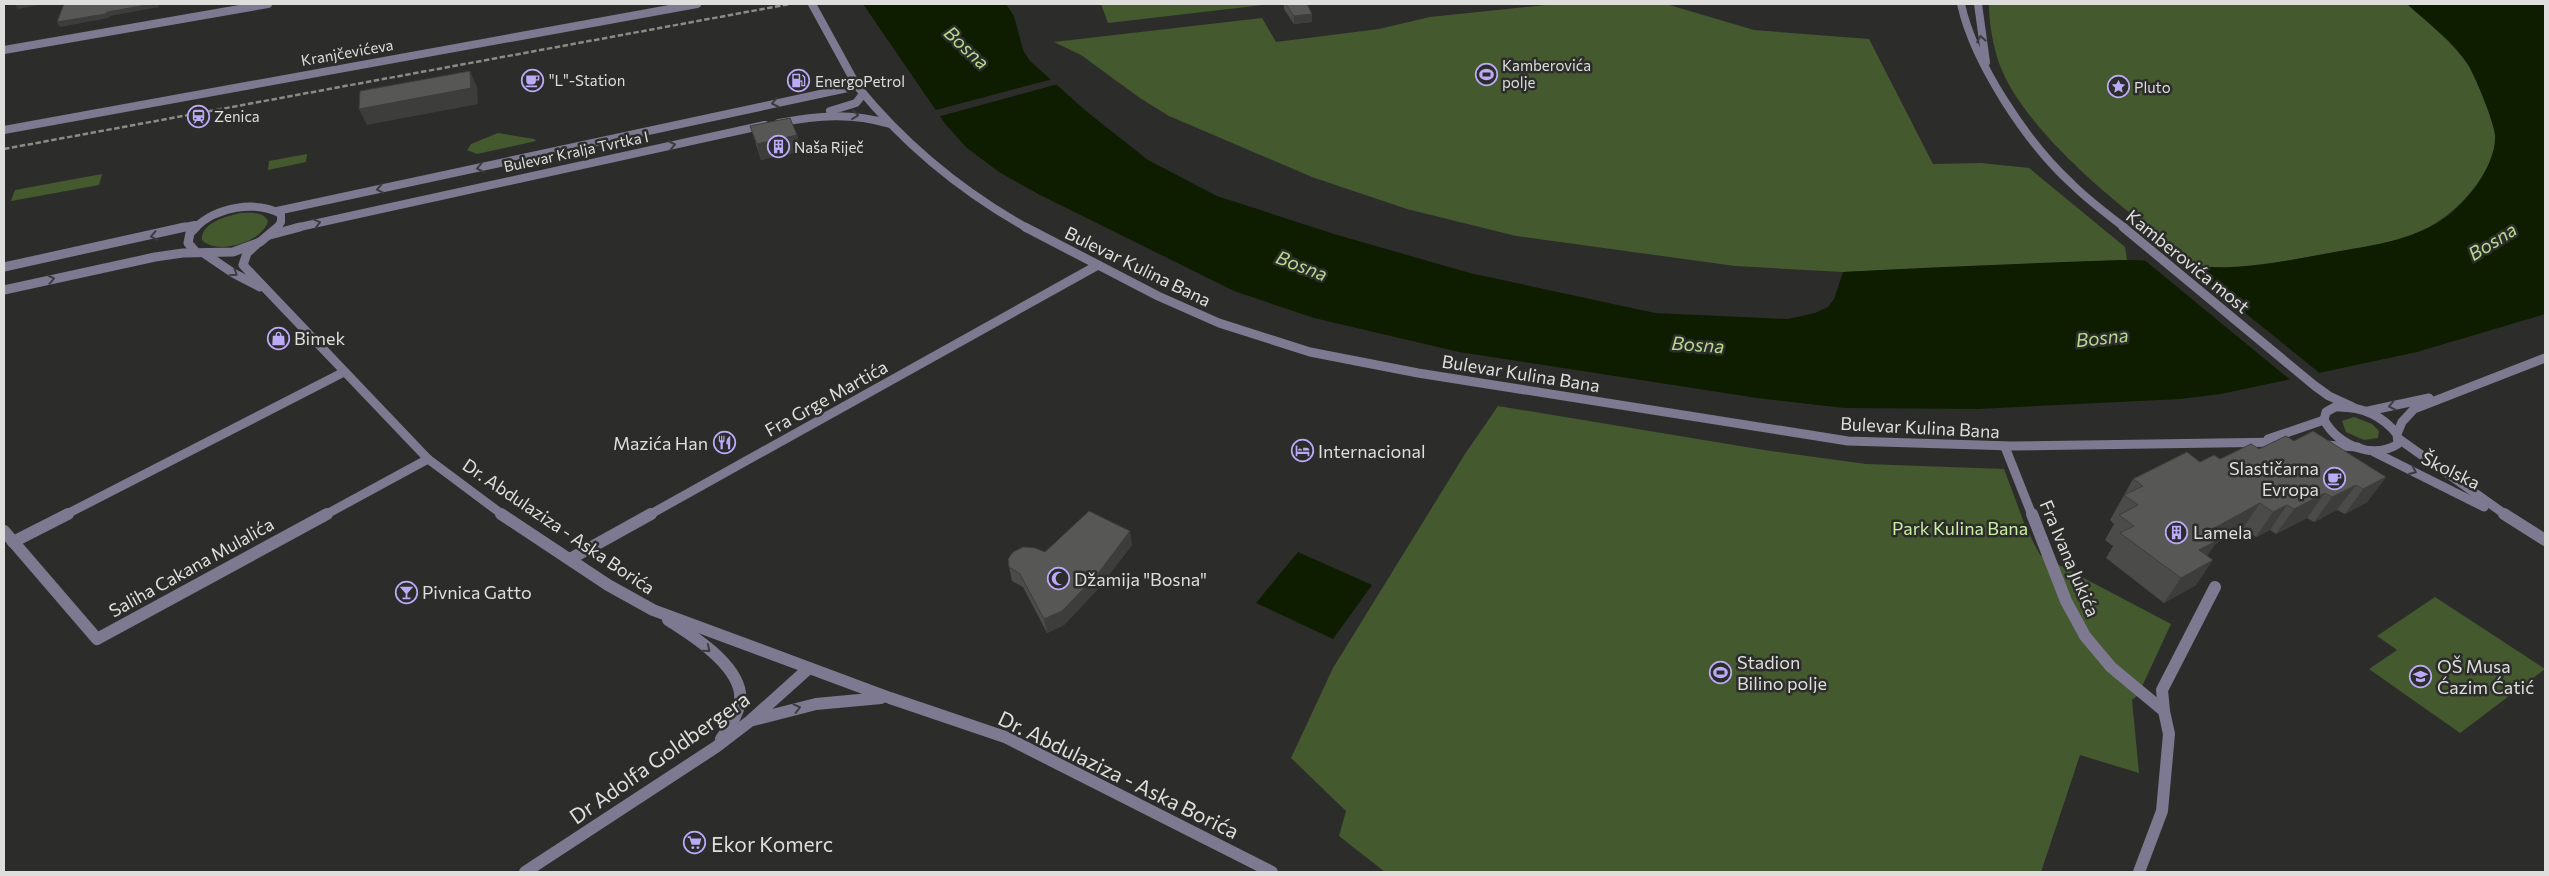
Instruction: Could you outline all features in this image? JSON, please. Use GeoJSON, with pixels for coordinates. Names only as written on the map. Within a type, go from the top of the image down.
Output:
{"type":"FeatureCollection","features":[{"type":"Feature","properties":{"kind":"street"},"geometry":{"type":"LineString","coordinates":[[4,50],[268,4]]}},
{"type":"Feature","properties":{"kind":"street","name":"Kranjčevićeva"},"geometry":{"type":"LineString","coordinates":[[4,130],[696,4]]}},
{"type":"Feature","properties":{"kind":"street","name":"Bulevar Kulina Bana"},"geometry":{"type":"LineString","coordinates":[[812,4],[863,94],[926,161],[952,182],[1020,227],[1195,314],[1241,332],[1312,352],[1390,369],[1839,440],[1924,447],[2293,442]]}},
{"type":"Feature","properties":{"kind":"street","name":"Kamberovića most"},"geometry":{"type":"LineString","coordinates":[[1961,4],[1962,21],[1970,41],[1988,73],[2045,157],[2100,210],[2318,388],[2353,407]]}},
{"type":"Feature","properties":{"kind":"street"},"geometry":{"type":"LineString","coordinates":[[1978,4],[1988,73]]}},
{"type":"Feature","properties":{"kind":"street","name":"Bulevar Kralja Tvrtka I"},"geometry":{"type":"LineString","coordinates":[[4,268],[176,231],[200,223],[223,212],[249,206],[261,206],[278,211],[857,86]]}},
{"type":"Feature","properties":{"kind":"street"},"geometry":{"type":"LineString","coordinates":[[820,114],[856,103],[863,94]]}},
{"type":"Feature","properties":{"kind":"street","name":"Bulevar Kralja Tvrtka I"},"geometry":{"type":"LineString","coordinates":[[270,235],[340,217],[820,114],[854,115],[890,124]]}},
{"type":"Feature","properties":{"kind":"street","name":"Bulevar Kralja Tvrtka I"},"geometry":{"type":"LineString","coordinates":[[4,290],[159,257],[233,252],[258,243],[270,235],[281,222],[281,214],[278,211]]}},
{"type":"Feature","properties":{"kind":"street","name":"Bulevar Kralja Tvrtka I"},"geometry":{"type":"LineString","coordinates":[[200,223],[187,237],[186,243],[189,248],[200,253]]}},
{"type":"Feature","properties":{"kind":"street","name":"Dr. Abdulaziza - Aska Borića"},"geometry":{"type":"LineString","coordinates":[[258,243],[247,253],[243,265],[428,459],[482,502],[570,560],[653,610],[890,698],[1005,737],[1272,872]]}},
{"type":"Feature","properties":{"kind":"street","name":"Dr. Abdulaziza - Aska Borića"},"geometry":{"type":"LineString","coordinates":[[200,253],[215,259],[233,273],[265,290]]}},
{"type":"Feature","properties":{"kind":"street","name":"Fra Grge Martića"},"geometry":{"type":"LineString","coordinates":[[570,560],[1098,265]]}},
{"type":"Feature","properties":{"kind":"street"},"geometry":{"type":"LineString","coordinates":[[2312,444],[2379,451],[2394,448],[2402,422],[2414,409],[2450,393],[2545,358]]}},
{"type":"Feature","properties":{"kind":"street"},"geometry":{"type":"LineString","coordinates":[[13,542],[344,372]]}},
{"type":"Feature","properties":{"kind":"street"},"geometry":{"type":"LineString","coordinates":[[2318,388],[2329,409]]}},
{"type":"Feature","properties":{"kind":"street"},"geometry":{"type":"LineString","coordinates":[[2324,420],[2324,414],[2329,409],[2340,406],[2368,411],[2450,393]]}},
{"type":"Feature","properties":{"kind":"street","name":"Školska"},"geometry":{"type":"LineString","coordinates":[[2368,411],[2386,421],[2398,436],[2517,523],[2545,540]]}},
{"type":"Feature","properties":{"kind":"street","name":"Bulevar Kulina Bana"},"geometry":{"type":"LineString","coordinates":[[2260,442],[2324,420]]}},
{"type":"Feature","properties":{"kind":"street","name":"Školska"},"geometry":{"type":"LineString","coordinates":[[2324,420],[2335,435],[2517,523]]}},
{"type":"Feature","properties":{"kind":"street","name":"Fra Ivana Jukića"},"geometry":{"type":"LineString","coordinates":[[2004,447],[2066,601],[2085,636],[2111,667],[2164,711]]}},
{"type":"Feature","properties":{"kind":"street","name":"Saliha Cakana Mulalića"},"geometry":{"type":"LineString","coordinates":[[4,530],[97,639],[428,459]]}},
{"type":"Feature","properties":{"kind":"street"},"geometry":{"type":"LineString","coordinates":[[2139,872],[2162,811],[2169,734],[2162,690],[2215,587]]}},
{"type":"Feature","properties":{"kind":"street"},"geometry":{"type":"LineString","coordinates":[[653,610],[706,648],[725,665],[737,682],[740,695],[737,710],[733,722],[716,747]]}},
{"type":"Feature","properties":{"kind":"street","name":"Dr Adolfa Goldbergera"},"geometry":{"type":"LineString","coordinates":[[525,872],[716,747],[750,722],[809,668]]}},
{"type":"Feature","properties":{"kind":"street"},"geometry":{"type":"LineString","coordinates":[[750,722],[835,700],[890,698]]}},
{"type":"Feature","properties":{"kind":"green space"},"geometry":{"type":"Polygon","coordinates":[[[1101,4],[1273,4],[1108,23],[1101,4]]]}},
{"type":"Feature","properties":{"kind":"green space","name":"Kamberovića polje"},"geometry":{"type":"Polygon","coordinates":[[[1556,4],[1666,4],[1754,30],[1869,39],[1933,164],[1981,163],[2029,168],[2125,247],[2127,260],[1843,272],[1735,266],[1516,236],[1407,209],[1312,177],[1169,116],[1140,98],[1081,55],[1054,42],[1262,18],[1276,42],[1379,29],[1430,17],[1556,4]]]}},
{"type":"Feature","properties":{"kind":"green space"},"geometry":{"type":"Polygon","coordinates":[[[1989,4],[2407,4],[2448,41],[2468,65],[2491,118],[2495,134],[2495,148],[2482,177],[2472,191],[2448,215],[2423,230],[2385,243],[2294,260],[2240,268],[2202,268],[2185,257],[2088,177],[2044,133],[2025,110],[2010,86],[1999,63],[1992,34],[1989,4]]]}},
{"type":"Feature","properties":{"kind":"green space"},"geometry":{"type":"Polygon","coordinates":[[[498,133],[534,139],[536,141],[477,154],[467,150],[471,144],[498,133]]]}},
{"type":"Feature","properties":{"kind":"green space"},"geometry":{"type":"Polygon","coordinates":[[[307,154],[306,162],[268,170],[269,161],[307,154]]]}},
{"type":"Feature","properties":{"kind":"green space"},"geometry":{"type":"Polygon","coordinates":[[[102,174],[99,185],[11,201],[15,190],[102,174]]]}},
{"type":"Feature","properties":{"kind":"green space"},"geometry":{"type":"Polygon","coordinates":[[[241,213],[260,214],[268,221],[258,235],[239,244],[218,247],[209,245],[202,240],[203,234],[210,224],[241,213]]]}},
{"type":"Feature","properties":{"kind":"green space","name":"Stadion Bilino polje"},"geometry":{"type":"Polygon","coordinates":[[[1498,406],[1764,450],[1866,464],[2004,469],[2026,528],[2040,555],[2171,624],[2138,695],[2132,700],[2139,773],[2080,755],[2041,872],[1385,872],[1339,836],[1346,811],[1291,758],[1333,668],[1465,454],[1498,406]]]}},
{"type":"Feature","properties":{"kind":"green space"},"geometry":{"type":"Polygon","coordinates":[[[2354,417],[2372,424],[2379,431],[2378,438],[2364,440],[2346,432],[2342,421],[2354,417]]]}},
{"type":"Feature","properties":{"kind":"green space"},"geometry":{"type":"Polygon","coordinates":[[[2435,597],[2545,669],[2460,733],[2369,669],[2397,650],[2377,636],[2435,597]]]}},
{"type":"Feature","properties":{"kind":"water","name":"Bosna"},"geometry":{"type":"Polygon","coordinates":[[[863,4],[1006,4],[1014,16],[1023,50],[1030,61],[1086,111],[1148,160],[1217,196],[1334,234],[1470,273],[1655,313],[1788,319],[1815,313],[1828,307],[1834,299],[1843,272],[2123,260],[2205,267],[2232,267],[2286,261],[2392,241],[2417,233],[2449,215],[2468,196],[2485,172],[2491,159],[2495,135],[2480,90],[2463,57],[2407,4],[2545,4],[2545,314],[2417,352],[2221,394],[2180,399],[1978,409],[1844,408],[1757,398],[1459,352],[1314,318],[1234,291],[1038,194],[999,172],[967,148],[946,125],[863,4]]]}},
{"type":"Feature","properties":{"kind":"water"},"geometry":{"type":"Polygon","coordinates":[[[1298,552],[1372,585],[1333,639],[1256,603],[1298,552]]]}},
{"type":"Feature","properties":{"kind":"pier"},"geometry":{"type":"Polygon","coordinates":[[[1053,79],[1058,84],[937,117],[932,111],[1053,79]]]}},
{"type":"Feature","properties":{"kind":"pier"},"geometry":{"type":"Polygon","coordinates":[[[2142,258],[2183,263],[2322,375],[2293,382],[2142,258]]]}},
{"type":"Feature","properties":{"kind":"building"},"geometry":{"type":"Polygon","coordinates":[[[64,4],[153,4],[57,22],[64,4]]]}},
{"type":"Feature","properties":{"kind":"building"},"geometry":{"type":"Polygon","coordinates":[[[1286,4],[1307,4],[1312,14],[1294,16],[1286,4]]]}},
{"type":"Feature","properties":{"kind":"building"},"geometry":{"type":"Polygon","coordinates":[[[470,71],[471,88],[359,109],[360,91],[470,71]]]}},
{"type":"Feature","properties":{"kind":"building"},"geometry":{"type":"Polygon","coordinates":[[[790,118],[797,135],[757,144],[750,126],[790,118]]]}},
{"type":"Feature","properties":{"kind":"building","name":"Lamela"},"geometry":{"type":"Polygon","coordinates":[[[2313,431],[2386,477],[2363,489],[2356,485],[2332,497],[2325,493],[2294,509],[2287,505],[2273,512],[2260,503],[2207,532],[2218,540],[2199,550],[2213,560],[2181,578],[2120,533],[2134,526],[2119,515],[2138,505],[2124,495],[2143,486],[2133,479],[2187,452],[2200,462],[2214,455],[2220,459],[2251,444],[2259,449],[2286,436],[2294,441],[2313,431]]]}},
{"type":"Feature","properties":{"kind":"building","name":"Džamija \"Bosna\""},"geometry":{"type":"Polygon","coordinates":[[[1089,511],[1130,531],[1096,576],[1062,611],[1044,619],[1020,574],[1009,567],[1008,559],[1013,552],[1023,547],[1035,548],[1045,552],[1089,511]]]}},
{"type":"Feature","properties":{"kind":"railway"},"geometry":{"type":"LineString","coordinates":[[4,149],[790,4]]}},
{"type":"Feature","properties":{"kind":"place","name":"Kamberovića polje"},"geometry":{"type":"Point","coordinates":[1486,74]}},
{"type":"Feature","properties":{"kind":"place","name":"\"L\"-Station"},"geometry":{"type":"Point","coordinates":[533,80]}},
{"type":"Feature","properties":{"kind":"place","name":"EnergoPetrol"},"geometry":{"type":"Point","coordinates":[799,81]}},
{"type":"Feature","properties":{"kind":"place","name":"Pluto"},"geometry":{"type":"Point","coordinates":[2118,87]}},
{"type":"Feature","properties":{"kind":"place","name":"Zenica"},"geometry":{"type":"Point","coordinates":[198,116]}},
{"type":"Feature","properties":{"kind":"place","name":"Naša Riječ"},"geometry":{"type":"Point","coordinates":[778,147]}},
{"type":"Feature","properties":{"kind":"place","name":"Bimek"},"geometry":{"type":"Point","coordinates":[278,338]}},
{"type":"Feature","properties":{"kind":"place","name":"Mazića Han"},"geometry":{"type":"Point","coordinates":[724,443]}},
{"type":"Feature","properties":{"kind":"place","name":"Internacional"},"geometry":{"type":"Point","coordinates":[1302,451]}},
{"type":"Feature","properties":{"kind":"place","name":"Slastičarna Evropa"},"geometry":{"type":"Point","coordinates":[2335,478]}},
{"type":"Feature","properties":{"kind":"place","name":"Lamela"},"geometry":{"type":"Point","coordinates":[2177,532]}},
{"type":"Feature","properties":{"kind":"place","name":"Džamija \"Bosna\""},"geometry":{"type":"Point","coordinates":[1058,579]}},
{"type":"Feature","properties":{"kind":"place","name":"Pivnica Gatto"},"geometry":{"type":"Point","coordinates":[406,592]}},
{"type":"Feature","properties":{"kind":"place","name":"Stadion Bilino polje"},"geometry":{"type":"Point","coordinates":[1721,672]}},
{"type":"Feature","properties":{"kind":"place","name":"OŠ Musa Ćazim Ćatić"},"geometry":{"type":"Point","coordinates":[2421,676]}},
{"type":"Feature","properties":{"kind":"place","name":"Ekor Komerc"},"geometry":{"type":"Point","coordinates":[695,843]}},
{"type":"Feature","properties":{"kind":"park label","name":"Park Kulina Bana"},"geometry":{"type":"Point","coordinates":[1960,528]}}]}
